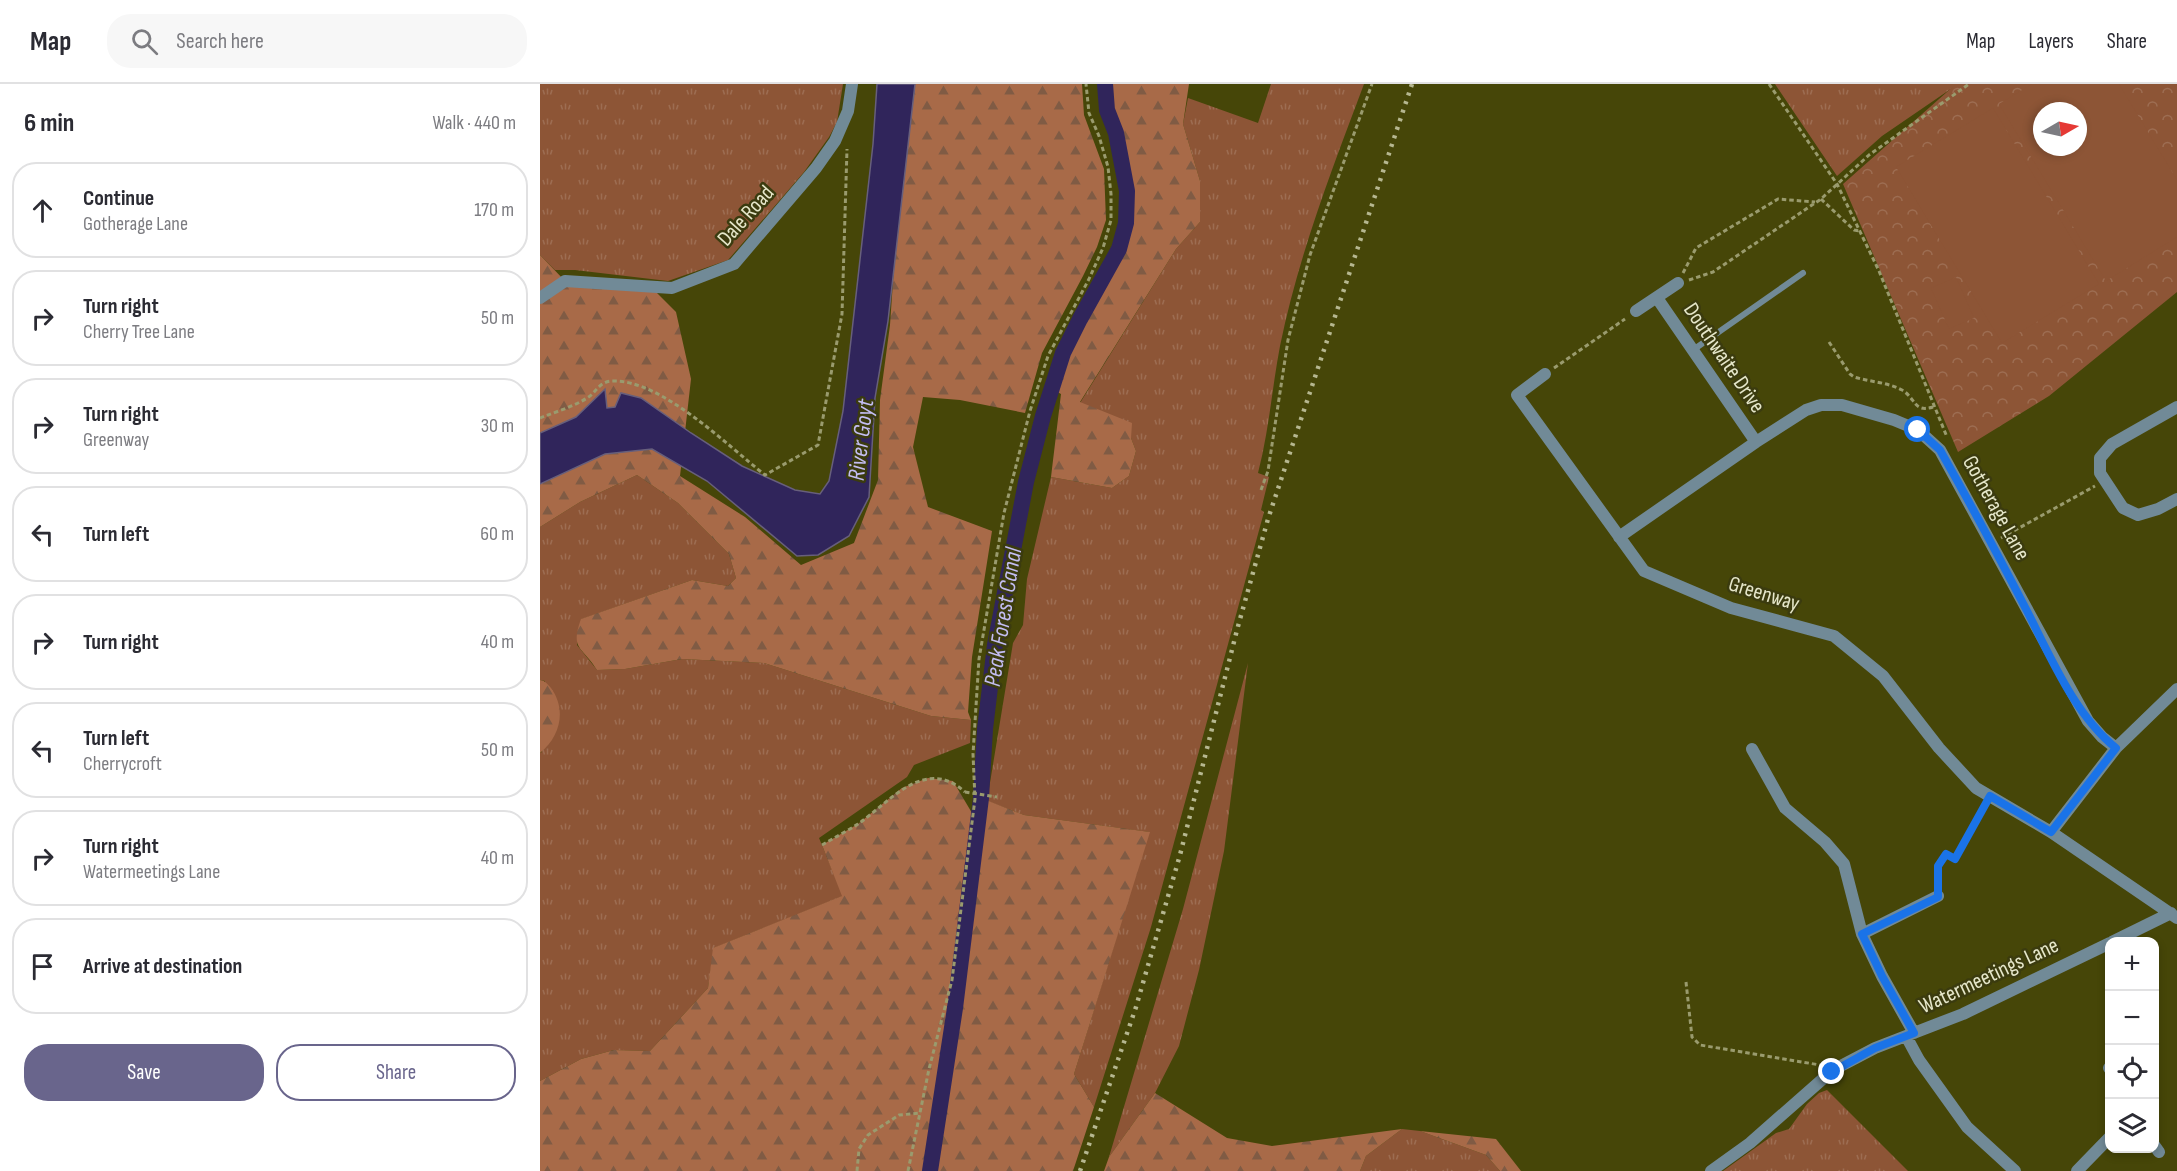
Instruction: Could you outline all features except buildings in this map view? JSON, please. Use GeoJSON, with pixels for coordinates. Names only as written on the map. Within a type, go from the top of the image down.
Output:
{"type":"FeatureCollection","features":[{"type":"Feature","properties":{"kind":"street","name":"Dale Road"},"geometry":{"type":"LineString","coordinates":[[540,298],[565,281],[672,288],[734,264],[816,168],[835,141],[848,111],[852,84]]}},
{"type":"Feature","properties":{"kind":"street","name":"Douthwaite Drive"},"geometry":{"type":"LineString","coordinates":[[1636,311],[1678,283]]}},
{"type":"Feature","properties":{"kind":"street","name":"Douthwaite Drive"},"geometry":{"type":"LineString","coordinates":[[1657,298],[1756,442]]}},
{"type":"Feature","properties":{"kind":"street","name":"Greenway"},"geometry":{"type":"LineString","coordinates":[[1545,374],[1517,395],[1644,571],[1731,608],[1834,636],[1883,676],[1938,748],[1976,788],[2051,832],[2174,916]]}},
{"type":"Feature","properties":{"kind":"street","name":"Gotherage Lane"},"geometry":{"type":"LineString","coordinates":[[1619,537],[1806,410],[1821,405],[1842,405],[1868,411],[1918,430],[1940,450],[2088,721],[2116,748]]}},
{"type":"Feature","properties":{"kind":"street"},"geometry":{"type":"LineString","coordinates":[[2177,407],[2112,444],[2100,458],[2100,472],[2123,508],[2138,515],[2158,509],[2177,499]]}},
{"type":"Feature","properties":{"kind":"street"},"geometry":{"type":"LineString","coordinates":[[2051,832],[2116,748],[2177,689]]}},
{"type":"Feature","properties":{"kind":"street"},"geometry":{"type":"LineString","coordinates":[[1752,749],[1785,808],[1825,842],[1844,864],[1862,934],[1910,1035],[1919,1060],[1967,1127],[2015,1171]]}},
{"type":"Feature","properties":{"kind":"street"},"geometry":{"type":"LineString","coordinates":[[1862,934],[1938,897]]}},
{"type":"Feature","properties":{"kind":"street","name":"Watermeetings Lane"},"geometry":{"type":"LineString","coordinates":[[2123,937],[2174,916]]}},
{"type":"Feature","properties":{"kind":"street","name":"Watermeetings Lane"},"geometry":{"type":"LineString","coordinates":[[1711,1171],[1750,1143],[1832,1072],[1875,1048],[1963,1014],[2105,945]]}},
{"type":"Feature","properties":{"kind":"street"},"geometry":{"type":"LineString","coordinates":[[2077,1171],[2105,1141]]}},
{"type":"Feature","properties":{"kind":"lane"},"geometry":{"type":"LineString","coordinates":[[1693,350],[1803,273]]}},
{"type":"Feature","properties":{"kind":"path"},"geometry":{"type":"LineString","coordinates":[[908,1171],[929,1070],[952,980],[975,799],[973,754],[979,659],[1004,513],[1030,411],[1048,356],[1089,279],[1103,248],[1111,220],[1108,166],[1100,136],[1089,113],[1086,84]]}},
{"type":"Feature","properties":{"kind":"path"},"geometry":{"type":"LineString","coordinates":[[1261,490],[1268,471],[1288,340],[1310,255],[1372,84]]}},
{"type":"Feature","properties":{"kind":"path"},"geometry":{"type":"LineString","coordinates":[[1769,84],[1837,184],[1860,231],[1921,370],[1933,407],[1947,437],[1947,443],[1940,450]]}},
{"type":"Feature","properties":{"kind":"path"},"geometry":{"type":"LineString","coordinates":[[1678,283],[1713,272],[1821,199],[1869,155],[1969,84]]}},
{"type":"Feature","properties":{"kind":"path"},"geometry":{"type":"LineString","coordinates":[[540,418],[589,398],[597,387],[612,381],[646,387],[679,406],[765,475],[818,445],[842,314],[847,147]]}},
{"type":"Feature","properties":{"kind":"path"},"geometry":{"type":"LineString","coordinates":[[1678,283],[1696,248],[1778,199],[1816,202]]}},
{"type":"Feature","properties":{"kind":"path"},"geometry":{"type":"LineString","coordinates":[[1821,199],[1854,230],[1860,231]]}},
{"type":"Feature","properties":{"kind":"path"},"geometry":{"type":"LineString","coordinates":[[1545,374],[1636,311]]}},
{"type":"Feature","properties":{"kind":"path"},"geometry":{"type":"LineString","coordinates":[[1828,342],[1854,377],[1901,390],[1918,407],[1925,409],[1933,407]]}},
{"type":"Feature","properties":{"kind":"path"},"geometry":{"type":"LineString","coordinates":[[1991,543],[2104,480]]}},
{"type":"Feature","properties":{"kind":"path"},"geometry":{"type":"LineString","coordinates":[[822,845],[858,824],[902,788],[928,778],[953,781],[965,792],[997,797]]}},
{"type":"Feature","properties":{"kind":"path"},"geometry":{"type":"LineString","coordinates":[[1938,897],[1938,866],[1946,854],[1955,859],[1990,796]]}},
{"type":"Feature","properties":{"kind":"path"},"geometry":{"type":"LineString","coordinates":[[1686,982],[1692,1037],[1700,1045],[1806,1061],[1832,1072]]}},
{"type":"Feature","properties":{"kind":"path"},"geometry":{"type":"LineString","coordinates":[[857,1171],[859,1149],[868,1135],[899,1115],[921,1113]]}},
{"type":"Feature","properties":{"kind":"green space"},"geometry":{"type":"Polygon","coordinates":[[[540,84],[843,84],[837,122],[829,137],[804,172],[728,260],[668,281],[575,270],[555,270],[540,255],[540,84]]]}},
{"type":"Feature","properties":{"kind":"green space"},"geometry":{"type":"Polygon","coordinates":[[[911,84],[1082,84],[1084,115],[1104,169],[1106,220],[1097,247],[1042,353],[1025,413],[960,400],[923,397],[913,447],[928,507],[992,531],[972,657],[968,712],[971,720],[931,716],[764,663],[682,659],[625,669],[597,670],[577,642],[581,619],[692,580],[728,586],[736,578],[729,554],[678,503],[637,475],[580,502],[540,527],[540,255],[565,281],[652,288],[676,312],[691,379],[680,476],[745,517],[801,565],[854,543],[878,480],[880,400],[890,325],[899,195],[911,84]]]}},
{"type":"Feature","properties":{"kind":"green space"},"geometry":{"type":"Polygon","coordinates":[[[1105,84],[1189,84],[1183,124],[1200,181],[1200,222],[1176,249],[1080,402],[1132,423],[1131,438],[1136,451],[1129,476],[1112,488],[1051,477],[1061,394],[1052,389],[1071,338],[1113,259],[1124,228],[1127,210],[1125,170],[1107,111],[1105,84]]]}},
{"type":"Feature","properties":{"kind":"green space"},"geometry":{"type":"Polygon","coordinates":[[[1271,84],[1364,84],[1317,214],[1287,313],[1258,473],[1269,477],[1261,510],[1264,512],[1151,927],[1094,1107],[1074,1074],[1149,832],[1024,815],[987,801],[1013,643],[1023,625],[1027,579],[1051,477],[1112,488],[1129,476],[1136,451],[1131,438],[1080,403],[1176,249],[1200,222],[1200,181],[1183,124],[1188,98],[1258,123],[1271,84]]]}},
{"type":"Feature","properties":{"kind":"green space"},"geometry":{"type":"Polygon","coordinates":[[[1775,84],[1958,84],[1882,136],[1837,176],[1775,84]]]}},
{"type":"Feature","properties":{"kind":"green space"},"geometry":{"type":"Polygon","coordinates":[[[1956,84],[2177,84],[2177,292],[2049,396],[1958,452],[1843,184],[1956,84]]]}},
{"type":"Feature","properties":{"kind":"green space"},"geometry":{"type":"Polygon","coordinates":[[[2032,84],[2119,84],[2177,180],[2177,237],[2106,281],[1999,104],[2032,84]]]}},
{"type":"Feature","properties":{"kind":"green space"},"geometry":{"type":"Polygon","coordinates":[[[1993,108],[2099,284],[2002,343],[1896,167],[1993,108]]]}},
{"type":"Feature","properties":{"kind":"green space"},"geometry":{"type":"Polygon","coordinates":[[[1956,277],[1974,318],[1949,329],[1931,288],[1956,277]]]}},
{"type":"Feature","properties":{"kind":"green space"},"geometry":{"type":"Polygon","coordinates":[[[637,475],[678,503],[729,554],[736,578],[728,586],[692,580],[582,619],[577,645],[597,670],[625,669],[682,659],[764,663],[931,716],[971,720],[970,743],[914,765],[907,777],[819,838],[843,896],[714,948],[708,988],[650,1051],[614,1050],[581,1059],[540,1081],[540,753],[542,752],[545,681],[540,680],[540,527],[580,502],[637,475]]]}},
{"type":"Feature","properties":{"kind":"green space"},"geometry":{"type":"Polygon","coordinates":[[[1248,663],[1224,851],[1199,970],[1179,1046],[1155,1093],[1109,1157],[1183,909],[1248,663]]]}},
{"type":"Feature","properties":{"kind":"green space"},"geometry":{"type":"Polygon","coordinates":[[[540,680],[551,688],[556,696],[560,714],[552,739],[540,753],[540,680]]]}},
{"type":"Feature","properties":{"kind":"green space"},"geometry":{"type":"Polygon","coordinates":[[[928,778],[953,781],[972,813],[977,817],[981,798],[1024,815],[1150,832],[1074,1074],[1094,1107],[1073,1171],[540,1171],[540,1081],[581,1059],[614,1050],[650,1051],[708,988],[713,948],[842,896],[822,845],[858,824],[902,788],[928,778]]]}},
{"type":"Feature","properties":{"kind":"green space"},"geometry":{"type":"Polygon","coordinates":[[[1827,1090],[1908,1171],[1723,1171],[1776,1133],[1789,1129],[1807,1104],[1819,1093],[1827,1090]]]}},
{"type":"Feature","properties":{"kind":"green space"},"geometry":{"type":"Polygon","coordinates":[[[1155,1093],[1227,1138],[1272,1146],[1402,1129],[1366,1156],[1360,1171],[1104,1171],[1109,1157],[1155,1093]]]}},
{"type":"Feature","properties":{"kind":"green space"},"geometry":{"type":"Polygon","coordinates":[[[1402,1129],[1420,1131],[1486,1155],[1500,1171],[1360,1171],[1366,1156],[1402,1129]]]}},
{"type":"Feature","properties":{"kind":"green space"},"geometry":{"type":"Polygon","coordinates":[[[1420,1131],[1496,1139],[1521,1171],[1500,1171],[1486,1155],[1420,1131]]]}},
{"type":"Feature","properties":{"kind":"water","name":"River Goyt"},"geometry":{"type":"Polygon","coordinates":[[[877,84],[915,84],[888,321],[875,398],[869,497],[849,536],[818,555],[797,556],[707,481],[652,449],[605,454],[540,484],[540,433],[576,417],[605,389],[607,408],[615,407],[621,393],[641,398],[742,466],[795,490],[820,494],[829,481],[843,411],[873,144],[877,84]]]}},
{"type":"Feature","properties":{"kind":"waterway","name":"Peak Forest Canal"},"geometry":{"type":"LineString","coordinates":[[930,1171],[955,1008],[981,798],[985,729],[995,645],[1026,482],[1043,416],[1063,353],[1119,249],[1126,223],[1127,191],[1116,133],[1107,110],[1105,84]]}},
{"type":"Feature","properties":{"kind":"railway"},"geometry":{"type":"LineString","coordinates":[[1080,1171],[1136,1007],[1180,855],[1237,630],[1268,519],[1412,84]]}},
{"type":"Feature","properties":{"kind":"route"},"geometry":{"type":"LineString","coordinates":[[1832,1072],[1875,1048],[1914,1033],[1882,976],[1862,934],[1938,897],[1938,866],[1946,854],[1955,859],[1990,796],[2051,832],[2116,748],[2088,721],[1940,450],[1918,430]]}}]}
